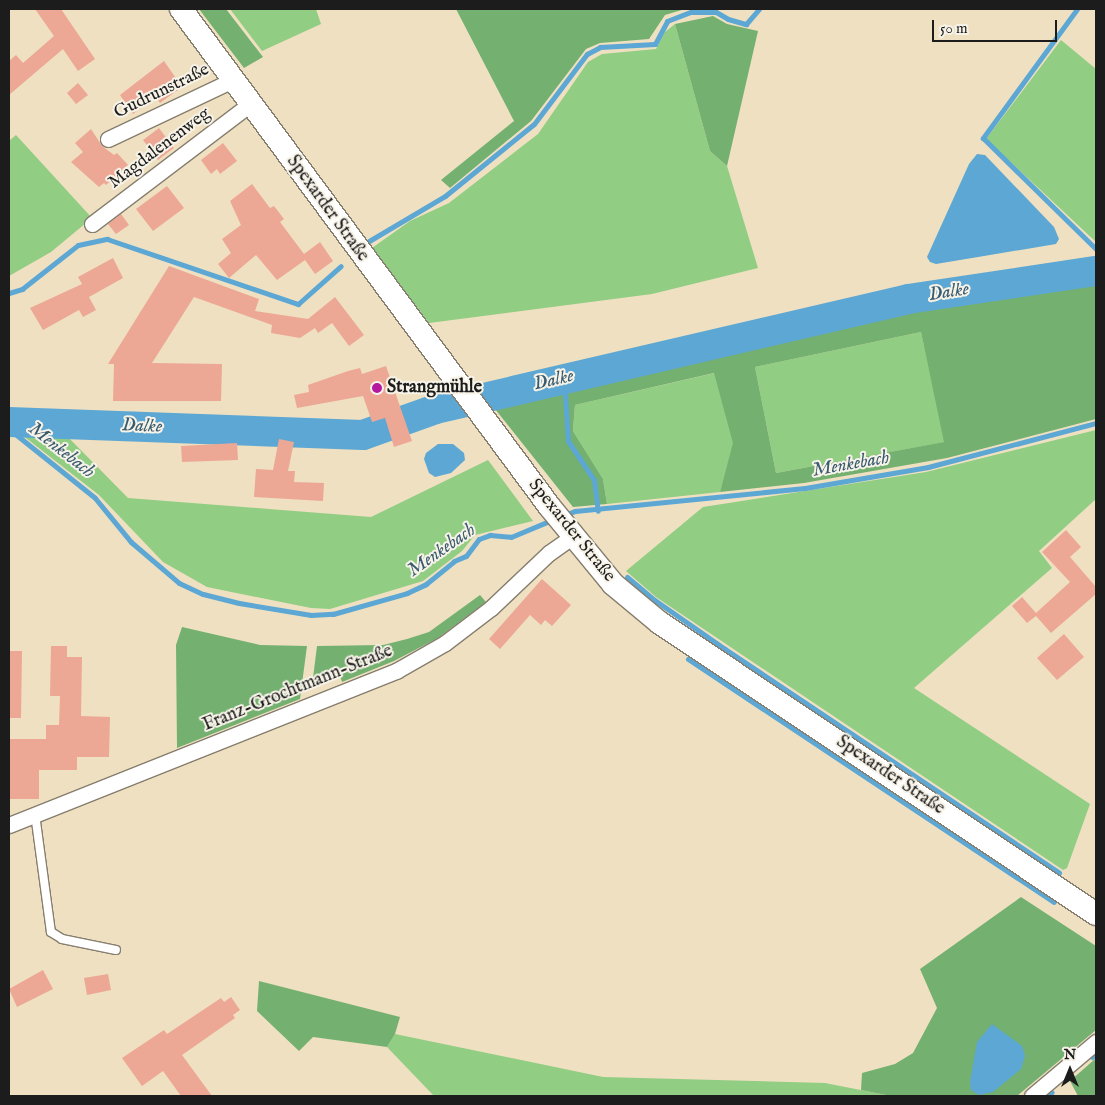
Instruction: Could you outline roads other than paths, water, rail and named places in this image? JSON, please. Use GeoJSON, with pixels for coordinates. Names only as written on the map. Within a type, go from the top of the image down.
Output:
{"type":"FeatureCollection","features":[{"type":"Feature","properties":{"kind":"main road","name":"Spexarder Straße"},"geometry":{"type":"LineString","coordinates":[[181,9],[570,534],[613,584],[660,623],[1096,914]]}},
{"type":"Feature","properties":{"kind":"street","name":"Gudrunstraße"},"geometry":{"type":"LineString","coordinates":[[108,139],[233,80]]}},
{"type":"Feature","properties":{"kind":"street","name":"Magdalenenweg"},"geometry":{"type":"LineString","coordinates":[[92,224],[250,104]]}},
{"type":"Feature","properties":{"kind":"street","name":"Franz-Grochtmann-Straße"},"geometry":{"type":"LineString","coordinates":[[9,825],[396,671],[445,643],[491,608],[570,534]]}},
{"type":"Feature","properties":{"kind":"street"},"geometry":{"type":"LineString","coordinates":[[1032,1096],[1096,1042]]}},
{"type":"Feature","properties":{"kind":"lane"},"geometry":{"type":"LineString","coordinates":[[35,814],[51,932],[62,939],[116,950]]}},
{"type":"Feature","properties":{"kind":"water"},"geometry":{"type":"Polygon","coordinates":[[[977,154],[985,155],[1054,227],[1059,239],[1056,244],[936,264],[930,262],[927,257],[969,164],[977,154]]]}},
{"type":"Feature","properties":{"kind":"water"},"geometry":{"type":"Polygon","coordinates":[[[438,444],[453,444],[464,453],[465,460],[451,473],[435,477],[429,473],[424,459],[426,453],[438,444]]]}},
{"type":"Feature","properties":{"kind":"water"},"geometry":{"type":"Polygon","coordinates":[[[992,1024],[1022,1046],[1025,1056],[1021,1069],[993,1092],[979,1095],[971,1090],[970,1082],[977,1042],[992,1024]]]}},
{"type":"Feature","properties":{"kind":"waterway"},"geometry":{"type":"LineString","coordinates":[[369,241],[445,196],[534,124],[587,54],[600,47],[655,44],[667,21],[691,12],[716,12],[728,19],[746,24],[759,9]]}},
{"type":"Feature","properties":{"kind":"waterway"},"geometry":{"type":"LineString","coordinates":[[1077,9],[983,138],[1096,249]]}},
{"type":"Feature","properties":{"kind":"waterway"},"geometry":{"type":"LineString","coordinates":[[9,293],[22,289],[78,245],[107,239],[298,304],[341,266]]}},
{"type":"Feature","properties":{"kind":"waterway","name":"Dalke"},"geometry":{"type":"LineString","coordinates":[[9,422],[363,435],[436,409],[908,299],[1096,271]]}},
{"type":"Feature","properties":{"kind":"waterway"},"geometry":{"type":"LineString","coordinates":[[564,380],[568,441],[594,480],[598,511]]}},
{"type":"Feature","properties":{"kind":"waterway","name":"Menkebach"},"geometry":{"type":"LineString","coordinates":[[564,515],[575,511],[805,488],[928,467],[1096,423]]}},
{"type":"Feature","properties":{"kind":"waterway","name":"Menkebach"},"geometry":{"type":"LineString","coordinates":[[9,429],[95,498],[131,542],[179,583],[203,594],[239,603],[311,615],[333,614],[407,593],[426,584],[454,561],[466,556],[479,539],[490,535],[511,537],[554,519]]}},
{"type":"Feature","properties":{"kind":"waterway"},"geometry":{"type":"LineString","coordinates":[[627,577],[656,601],[725,649],[1059,873]]}},
{"type":"Feature","properties":{"kind":"waterway"},"geometry":{"type":"LineString","coordinates":[[688,659],[1054,902]]}},
{"type":"Feature","properties":{"kind":"waterway"},"geometry":{"type":"LineString","coordinates":[[1092,1057],[1096,1054]]}},
{"type":"Feature","properties":{"kind":"waterway"},"geometry":{"type":"LineString","coordinates":[[1047,1096],[1052,1092]]}},
{"type":"Feature","properties":{"kind":"place","name":"Strangmühle"},"geometry":{"type":"Point","coordinates":[377,388]}}]}
